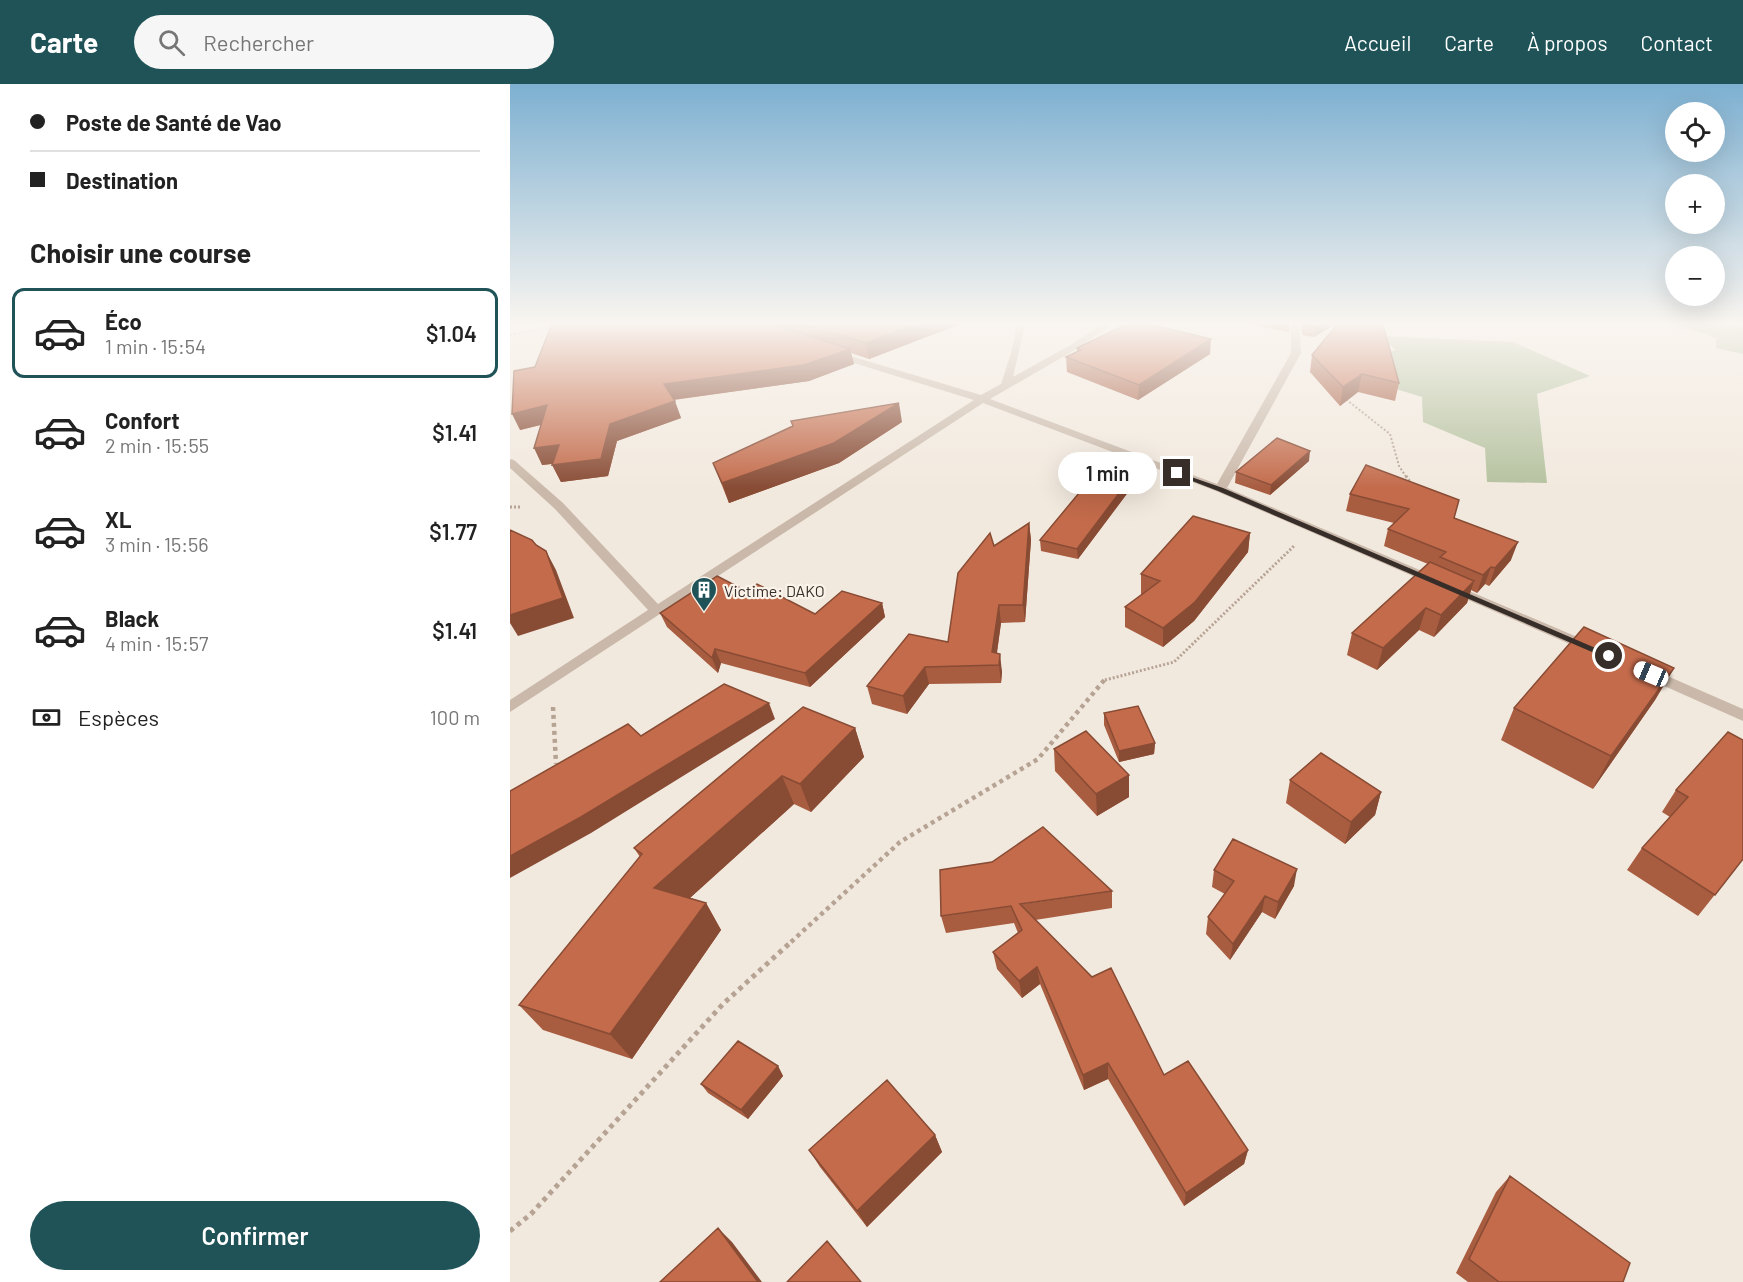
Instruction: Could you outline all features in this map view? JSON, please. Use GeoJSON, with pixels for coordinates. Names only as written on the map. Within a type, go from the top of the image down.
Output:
{"type":"FeatureCollection","features":[{"type":"Feature","properties":{"kind":"street"},"geometry":{"type":"LineString","coordinates":[[910,377],[982,399],[1220,489],[1606,654]]}},
{"type":"Feature","properties":{"kind":"street"},"geometry":{"type":"LineString","coordinates":[[1006,385],[1009,377]]}},
{"type":"Feature","properties":{"kind":"street"},"geometry":{"type":"LineString","coordinates":[[510,707],[982,399],[1020,377]]}},
{"type":"Feature","properties":{"kind":"street"},"geometry":{"type":"LineString","coordinates":[[1220,489],[1283,377]]}},
{"type":"Feature","properties":{"kind":"street"},"geometry":{"type":"LineString","coordinates":[[510,462],[559,506],[656,610]]}},
{"type":"Feature","properties":{"kind":"street"},"geometry":{"type":"LineString","coordinates":[[1639,669],[1743,715]]}},
{"type":"Feature","properties":{"kind":"path"},"geometry":{"type":"LineString","coordinates":[[1337,392],[1390,434],[1400,466],[1412,486]]}},
{"type":"Feature","properties":{"kind":"path"},"geometry":{"type":"LineString","coordinates":[[510,1231],[531,1214],[723,1004],[900,842],[1038,759],[1106,678],[1174,662],[1312,529]]}},
{"type":"Feature","properties":{"kind":"path"},"geometry":{"type":"LineString","coordinates":[[552,679],[556,764]]}},
{"type":"Feature","properties":{"kind":"green space"},"geometry":{"type":"Polygon","coordinates":[[[1378,377],[1587,377],[1537,394],[1547,483],[1487,482],[1485,448],[1423,422],[1422,397],[1380,384],[1378,377]]]}},
{"type":"Feature","properties":{"kind":"building"},"geometry":{"type":"Polygon","coordinates":[[[514,377],[716,377],[664,384],[675,401],[610,424],[601,459],[552,465],[559,445],[534,448],[547,405],[512,414],[514,377]]]}},
{"type":"Feature","properties":{"kind":"building"},"geometry":{"type":"Polygon","coordinates":[[[1118,377],[1152,377],[1139,385],[1118,377]]]}},
{"type":"Feature","properties":{"kind":"building"},"geometry":{"type":"Polygon","coordinates":[[[1333,377],[1358,377],[1343,387],[1333,377]]]}},
{"type":"Feature","properties":{"kind":"building"},"geometry":{"type":"Polygon","coordinates":[[[1374,377],[1397,377],[1399,383],[1374,377]]]}},
{"type":"Feature","properties":{"kind":"building"},"geometry":{"type":"Polygon","coordinates":[[[899,403],[834,443],[722,483],[713,463],[793,426],[791,421],[899,403]]]}},
{"type":"Feature","properties":{"kind":"building"},"geometry":{"type":"Polygon","coordinates":[[[1277,438],[1310,451],[1271,485],[1236,472],[1277,438]]]}},
{"type":"Feature","properties":{"kind":"building"},"geometry":{"type":"Polygon","coordinates":[[[1109,457],[1138,468],[1077,549],[1040,540],[1109,457]]]}},
{"type":"Feature","properties":{"kind":"building"},"geometry":{"type":"Polygon","coordinates":[[[1366,465],[1459,500],[1454,518],[1518,542],[1495,568],[1491,567],[1483,575],[1440,557],[1446,552],[1388,529],[1409,509],[1350,494],[1366,465]]]}},
{"type":"Feature","properties":{"kind":"building"},"geometry":{"type":"Polygon","coordinates":[[[1193,516],[1250,533],[1195,602],[1163,628],[1125,607],[1160,581],[1141,574],[1193,516]]]}},
{"type":"Feature","properties":{"kind":"building"},"geometry":{"type":"Polygon","coordinates":[[[1029,523],[1023,605],[999,605],[992,652],[1000,654],[999,665],[925,667],[903,696],[867,686],[909,634],[948,642],[958,573],[990,533],[994,546],[1029,523]]]}},
{"type":"Feature","properties":{"kind":"building"},"geometry":{"type":"Polygon","coordinates":[[[510,530],[532,540],[546,551],[563,598],[510,615],[510,530]]]}},
{"type":"Feature","properties":{"kind":"building"},"geometry":{"type":"Polygon","coordinates":[[[1430,562],[1474,581],[1441,615],[1426,608],[1383,648],[1352,633],[1430,562]]]}},
{"type":"Feature","properties":{"kind":"building"},"geometry":{"type":"Polygon","coordinates":[[[717,576],[746,591],[757,584],[815,614],[842,591],[882,603],[805,673],[715,649],[712,658],[660,613],[717,576]]]}},
{"type":"Feature","properties":{"kind":"building"},"geometry":{"type":"Polygon","coordinates":[[[1584,627],[1674,668],[1611,756],[1514,708],[1584,627]]]}},
{"type":"Feature","properties":{"kind":"building"},"geometry":{"type":"Polygon","coordinates":[[[724,684],[769,703],[581,817],[510,856],[510,791],[628,724],[641,736],[724,684]]]}},
{"type":"Feature","properties":{"kind":"building"},"geometry":{"type":"Polygon","coordinates":[[[1138,706],[1155,743],[1119,751],[1104,713],[1138,706]]]}},
{"type":"Feature","properties":{"kind":"building"},"geometry":{"type":"Polygon","coordinates":[[[803,707],[855,728],[800,784],[782,776],[654,888],[706,903],[610,1034],[519,1005],[642,854],[634,848],[803,707]]]}},
{"type":"Feature","properties":{"kind":"building"},"geometry":{"type":"Polygon","coordinates":[[[1086,731],[1129,775],[1096,794],[1054,749],[1086,731]]]}},
{"type":"Feature","properties":{"kind":"building"},"geometry":{"type":"Polygon","coordinates":[[[1728,732],[1743,740],[1743,859],[1715,895],[1642,848],[1688,797],[1676,790],[1728,732]]]}},
{"type":"Feature","properties":{"kind":"building"},"geometry":{"type":"Polygon","coordinates":[[[1321,753],[1381,792],[1351,822],[1290,780],[1321,753]]]}},
{"type":"Feature","properties":{"kind":"building"},"geometry":{"type":"Polygon","coordinates":[[[1043,827],[1112,891],[1020,904],[1092,977],[1111,968],[1164,1075],[1188,1061],[1248,1150],[1186,1193],[1108,1063],[1083,1075],[1037,967],[1019,981],[993,952],[1022,930],[1011,906],[941,916],[940,870],[992,862],[1043,827]]]}},
{"type":"Feature","properties":{"kind":"building"},"geometry":{"type":"Polygon","coordinates":[[[1233,839],[1297,869],[1278,902],[1265,896],[1233,944],[1208,917],[1234,881],[1214,870],[1233,839]]]}},
{"type":"Feature","properties":{"kind":"building"},"geometry":{"type":"Polygon","coordinates":[[[738,1041],[778,1066],[741,1110],[701,1084],[738,1041]]]}},
{"type":"Feature","properties":{"kind":"building"},"geometry":{"type":"Polygon","coordinates":[[[887,1080],[935,1135],[857,1211],[809,1150],[887,1080]]]}},
{"type":"Feature","properties":{"kind":"building"},"geometry":{"type":"Polygon","coordinates":[[[1510,1176],[1630,1263],[1623,1282],[1499,1282],[1469,1259],[1510,1176]]]}},
{"type":"Feature","properties":{"kind":"building"},"geometry":{"type":"Polygon","coordinates":[[[718,1228],[758,1282],[660,1282],[718,1228]]]}},
{"type":"Feature","properties":{"kind":"building"},"geometry":{"type":"Polygon","coordinates":[[[827,1241],[861,1282],[787,1282],[827,1241]]]}},
{"type":"Feature","properties":{"kind":"place","name":"Victime: DAKO"},"geometry":{"type":"Point","coordinates":[704,613]}},
{"type":"Feature","properties":{"kind":"route"},"geometry":{"type":"LineString","coordinates":[[1177,473],[1220,489],[1609,656]]}}]}
